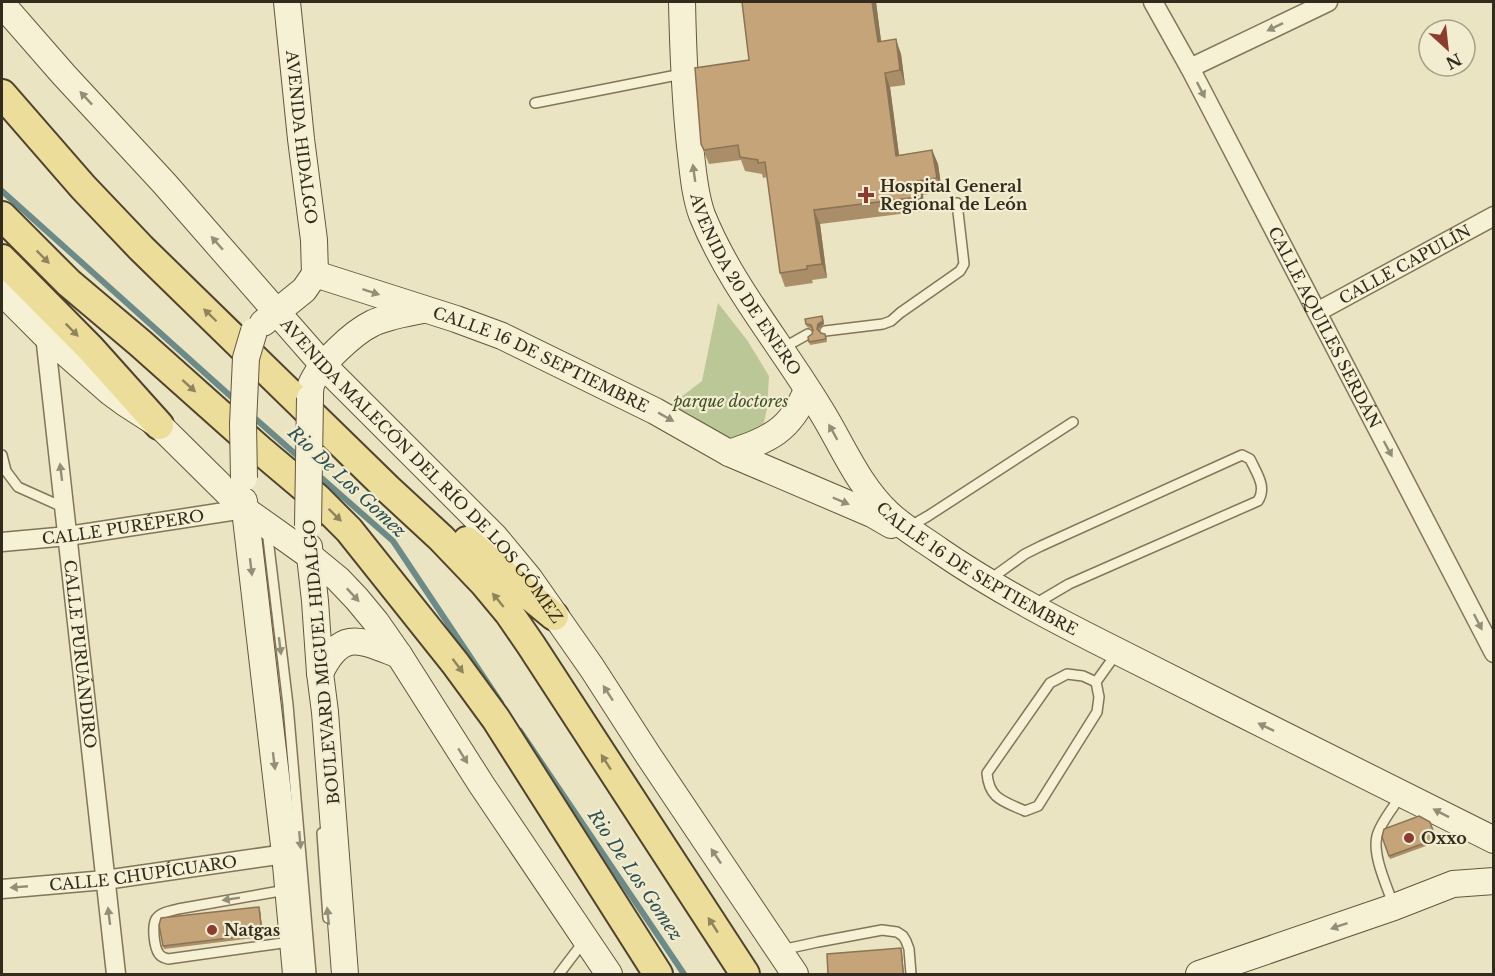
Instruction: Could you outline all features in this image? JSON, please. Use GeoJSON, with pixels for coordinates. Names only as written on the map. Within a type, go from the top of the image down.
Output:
{"type":"FeatureCollection","features":[{"type":"Feature","properties":{"kind":"main road","name":"AVENIDA MALECÓN DEL RÍO DE LOS GÓMEZ"},"geometry":{"type":"LineString","coordinates":[[2,94],[83,187],[141,248],[312,408],[484,583],[531,645],[745,975]]}},
{"type":"Feature","properties":{"kind":"main road"},"geometry":{"type":"LineString","coordinates":[[2,216],[69,283],[317,498],[350,530],[456,663],[496,719],[658,975]]}},
{"type":"Feature","properties":{"kind":"main road"},"geometry":{"type":"LineString","coordinates":[[2,259],[90,348],[159,425]]}},
{"type":"Feature","properties":{"kind":"main road"},"geometry":{"type":"LineString","coordinates":[[312,408],[382,460],[480,552],[554,616]]}},
{"type":"Feature","properties":{"kind":"street","name":"AVENIDA HIDALGO"},"geometry":{"type":"LineString","coordinates":[[287,2],[314,240],[315,274]]}},
{"type":"Feature","properties":{"kind":"street","name":"AVENIDA 20 DE ENERO"},"geometry":{"type":"LineString","coordinates":[[682,2],[684,74],[694,177],[701,211],[730,271],[819,408],[858,477],[879,503],[906,527]]}},
{"type":"Feature","properties":{"kind":"street","name":"CALLE AQUILES SERDÁN"},"geometry":{"type":"LineString","coordinates":[[1153,2],[1190,68],[1494,653]]}},
{"type":"Feature","properties":{"kind":"street"},"geometry":{"type":"LineString","coordinates":[[1190,68],[1328,2]]}},
{"type":"Feature","properties":{"kind":"street","name":"AVENIDA MALECÓN DEL RÍO DE LOS GÓMEZ"},"geometry":{"type":"LineString","coordinates":[[2,4],[164,183],[324,366],[495,537],[529,578],[592,668],[795,975]]}},
{"type":"Feature","properties":{"kind":"street","name":"CALLE CAPULÍN"},"geometry":{"type":"LineString","coordinates":[[1317,312],[1494,216]]}},
{"type":"Feature","properties":{"kind":"street","name":"CALLE 16 DE SEPTIEMBRE"},"geometry":{"type":"LineString","coordinates":[[315,274],[502,336],[655,411],[729,453],[872,514],[896,528],[906,527],[987,581],[1118,652],[1494,840]]}},
{"type":"Feature","properties":{"kind":"street"},"geometry":{"type":"LineString","coordinates":[[296,975],[285,854],[244,509],[243,424],[246,358],[254,331],[304,290],[315,274]]}},
{"type":"Feature","properties":{"kind":"street"},"geometry":{"type":"LineString","coordinates":[[2,292],[45,335],[125,404],[159,425],[244,509],[306,553],[338,579],[357,599],[399,655],[481,784],[609,975]]}},
{"type":"Feature","properties":{"kind":"street","name":"BOULEVARD MIGUEL HIDALGO"},"geometry":{"type":"LineString","coordinates":[[345,975],[325,712],[316,684],[315,602],[306,553],[312,383],[334,354],[360,330],[384,319],[426,310]]}},
{"type":"Feature","properties":{"kind":"street","name":"CALLE PURUÁNDIRO"},"geometry":{"type":"LineString","coordinates":[[45,335],[116,975]]}},
{"type":"Feature","properties":{"kind":"street"},"geometry":{"type":"LineString","coordinates":[[729,453],[763,441],[780,430],[794,416],[807,390]]}},
{"type":"Feature","properties":{"kind":"street","name":"CALLE PURÉPERO"},"geometry":{"type":"LineString","coordinates":[[2,542],[68,536],[244,509]]}},
{"type":"Feature","properties":{"kind":"street"},"geometry":{"type":"LineString","coordinates":[[316,684],[327,658],[341,644],[351,641],[362,642],[399,655]]}},
{"type":"Feature","properties":{"kind":"street","name":"CALLE CHUPÍCUARO"},"geometry":{"type":"LineString","coordinates":[[2,889],[105,880],[285,854]]}},
{"type":"Feature","properties":{"kind":"street"},"geometry":{"type":"LineString","coordinates":[[1199,975],[1453,884],[1494,881]]}},
{"type":"Feature","properties":{"kind":"lane"},"geometry":{"type":"LineString","coordinates":[[535,103],[684,74]]}},
{"type":"Feature","properties":{"kind":"lane"},"geometry":{"type":"LineString","coordinates":[[825,331],[891,321],[960,271],[964,264],[957,203]]}},
{"type":"Feature","properties":{"kind":"lane"},"geometry":{"type":"LineString","coordinates":[[780,349],[808,334]]}},
{"type":"Feature","properties":{"kind":"lane"},"geometry":{"type":"LineString","coordinates":[[906,527],[928,516],[1073,422]]}},
{"type":"Feature","properties":{"kind":"lane"},"geometry":{"type":"LineString","coordinates":[[2,455],[6,471],[18,487],[65,507]]}},
{"type":"Feature","properties":{"kind":"lane"},"geometry":{"type":"LineString","coordinates":[[987,581],[1025,554],[1041,546],[1242,455],[1250,459],[1262,487],[1262,494],[1258,501],[1069,584],[1032,606]]}},
{"type":"Feature","properties":{"kind":"lane"},"geometry":{"type":"LineString","coordinates":[[266,525],[288,705],[311,975]]}},
{"type":"Feature","properties":{"kind":"lane"},"geometry":{"type":"LineString","coordinates":[[1096,682],[1083,676],[1067,674],[1050,683],[987,773],[988,786],[996,797],[1024,811],[1038,806],[1097,712],[1099,697],[1096,682],[1118,652]]}},
{"type":"Feature","properties":{"kind":"lane"},"geometry":{"type":"LineString","coordinates":[[1394,907],[1378,861],[1376,846],[1377,835],[1402,793]]}},
{"type":"Feature","properties":{"kind":"lane"},"geometry":{"type":"LineString","coordinates":[[321,826],[329,930]]}},
{"type":"Feature","properties":{"kind":"lane"},"geometry":{"type":"LineString","coordinates":[[288,889],[188,907],[162,914],[156,919],[154,934],[159,954],[168,959],[293,942]]}},
{"type":"Feature","properties":{"kind":"lane"},"geometry":{"type":"LineString","coordinates":[[780,951],[882,930],[897,932],[903,936],[909,949],[911,975]]}},
{"type":"Feature","properties":{"kind":"lane"},"geometry":{"type":"LineString","coordinates":[[559,975],[585,939]]}},
{"type":"Feature","properties":{"kind":"green space","name":"parque doctores"},"geometry":{"type":"Polygon","coordinates":[[[718,303],[747,340],[769,376],[767,409],[763,426],[739,437],[718,434],[691,415],[668,407],[702,381],[718,303]]]}},
{"type":"Feature","properties":{"kind":"building"},"geometry":{"type":"Polygon","coordinates":[[[742,2],[872,2],[878,42],[896,39],[900,70],[885,73],[896,156],[932,150],[937,178],[918,181],[919,197],[814,210],[822,264],[807,266],[807,269],[780,273],[765,162],[758,163],[758,160],[740,157],[738,145],[704,150],[701,144],[695,68],[749,60],[742,2]]]}},
{"type":"Feature","properties":{"kind":"building"},"geometry":{"type":"Polygon","coordinates":[[[822,316],[823,321],[818,324],[817,329],[825,334],[826,339],[809,342],[808,337],[813,330],[811,325],[806,324],[805,319],[822,316]]]}},
{"type":"Feature","properties":{"kind":"building","name":"Oxxo"},"geometry":{"type":"Polygon","coordinates":[[[1419,816],[1430,822],[1436,839],[1389,856],[1382,837],[1384,829],[1419,816]]]}},
{"type":"Feature","properties":{"kind":"building","name":"Natgas"},"geometry":{"type":"Polygon","coordinates":[[[259,907],[262,934],[163,946],[159,925],[161,918],[259,907]]]}},
{"type":"Feature","properties":{"kind":"building"},"geometry":{"type":"Polygon","coordinates":[[[901,948],[904,975],[828,975],[827,954],[901,948]]]}},
{"type":"Feature","properties":{"kind":"waterway","name":"Rio De Los Gomez"},"geometry":{"type":"LineString","coordinates":[[2,191],[236,401]]}},
{"type":"Feature","properties":{"kind":"waterway","name":"Rio De Los Gomez"},"geometry":{"type":"LineString","coordinates":[[250,414],[301,459]]}},
{"type":"Feature","properties":{"kind":"waterway","name":"Rio De Los Gomez"},"geometry":{"type":"LineString","coordinates":[[317,474],[393,541],[501,703]]}},
{"type":"Feature","properties":{"kind":"waterway","name":"Rio De Los Gomez"},"geometry":{"type":"LineString","coordinates":[[520,731],[684,974]]}},
{"type":"Feature","properties":{"kind":"place","name":"Hospital General Regional de León"},"geometry":{"type":"Point","coordinates":[866,195]}},
{"type":"Feature","properties":{"kind":"place","name":"Oxxo"},"geometry":{"type":"Point","coordinates":[1409,838]}},
{"type":"Feature","properties":{"kind":"place","name":"Natgas"},"geometry":{"type":"Point","coordinates":[212,930]}}]}
